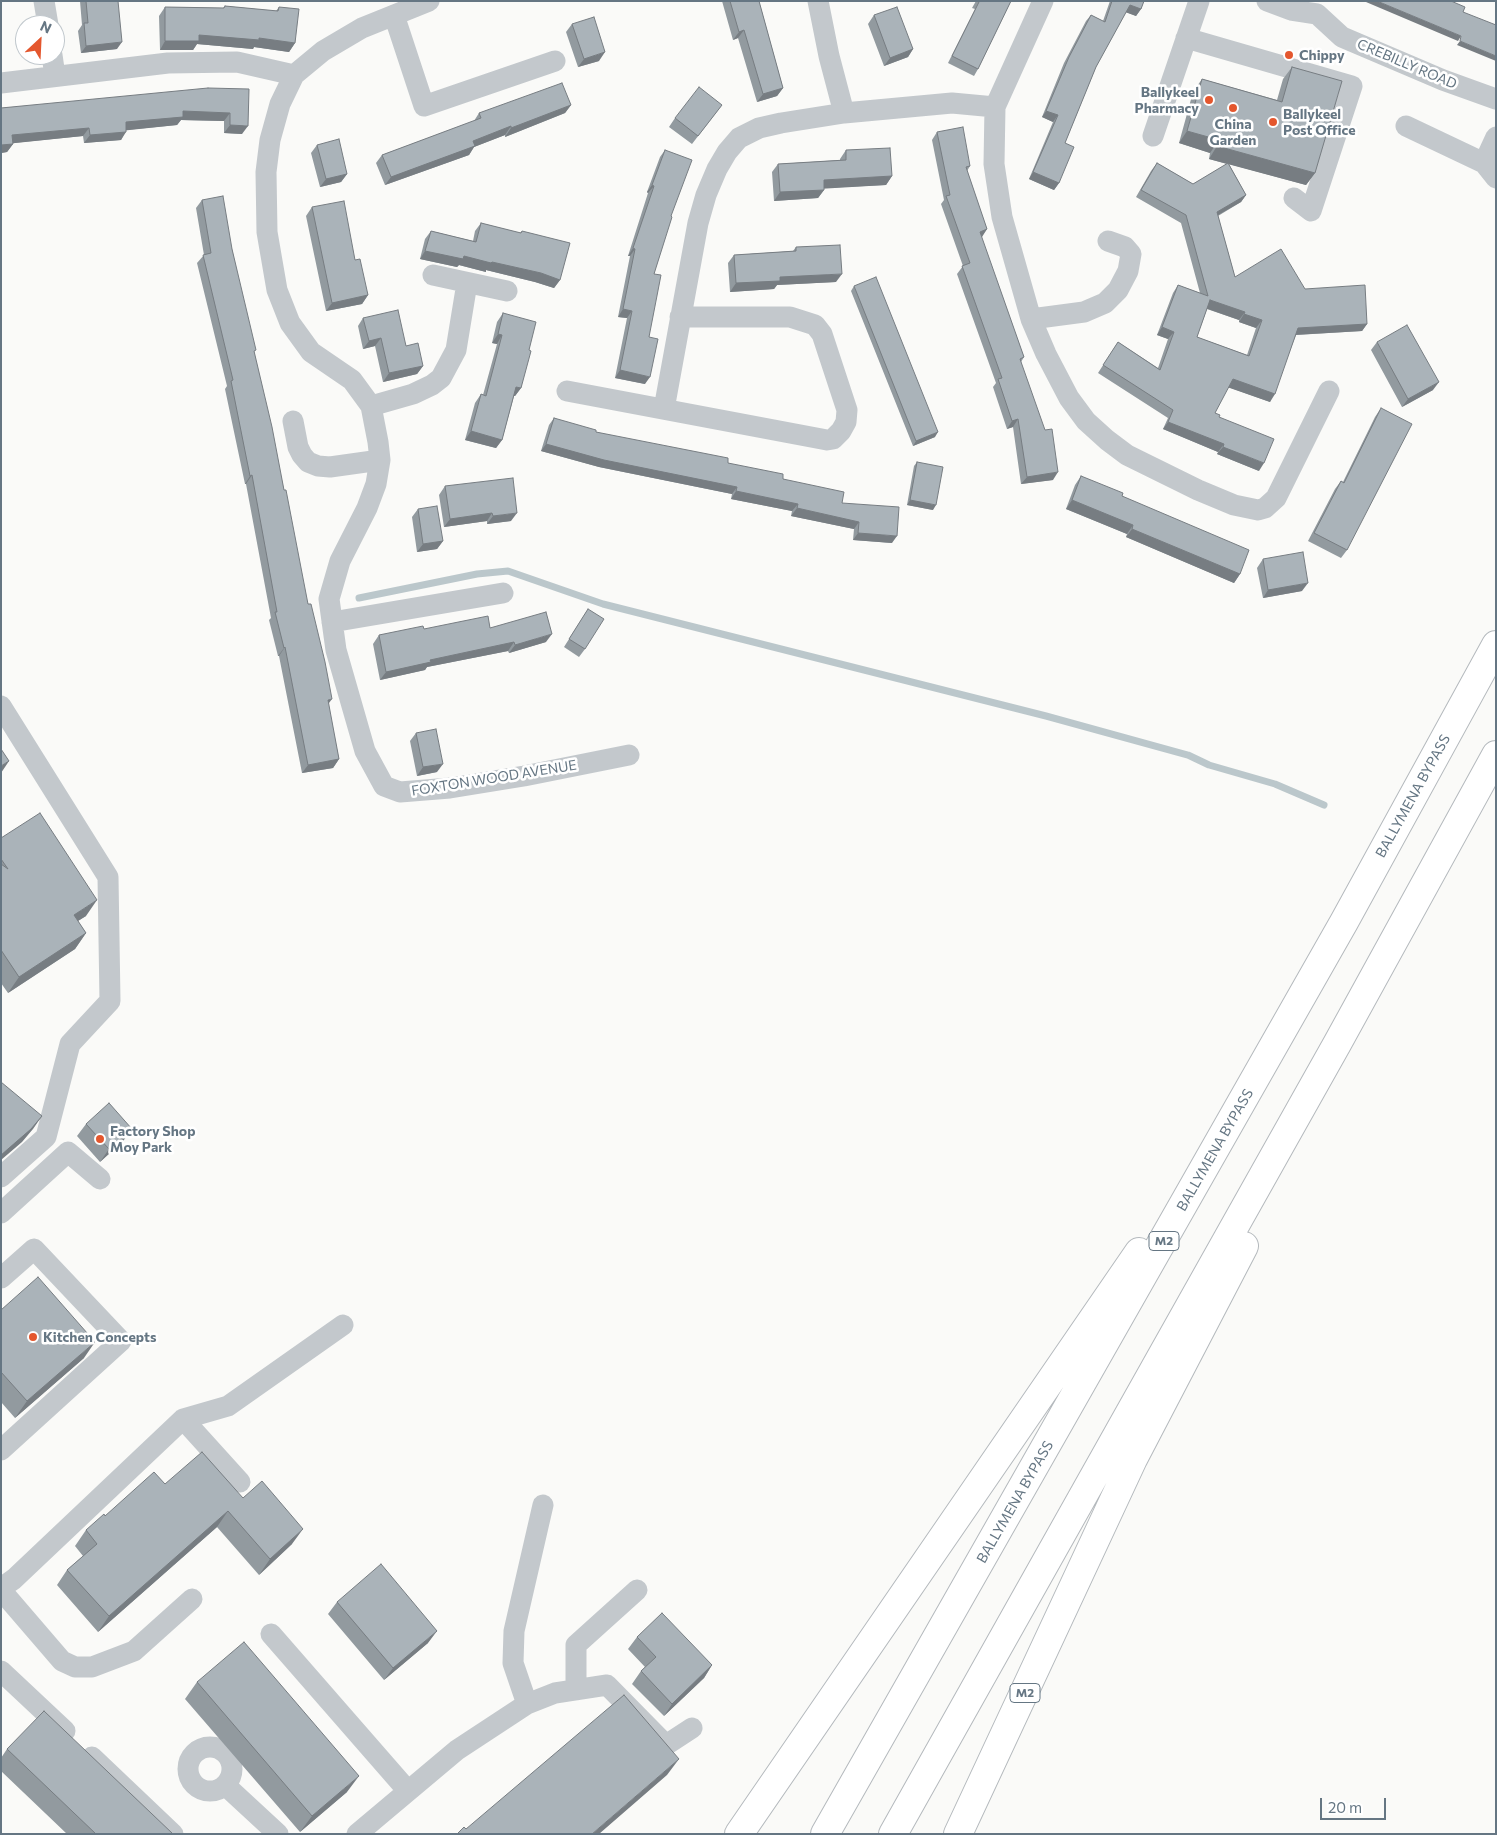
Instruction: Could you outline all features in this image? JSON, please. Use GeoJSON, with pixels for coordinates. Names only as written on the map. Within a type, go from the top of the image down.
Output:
{"type":"FeatureCollection","features":[{"type":"Feature","properties":{"kind":"highway","name":"BALLYMENA BYPASS"},"geometry":{"type":"LineString","coordinates":[[826,1834],[1344,922],[1496,645]]}},
{"type":"Feature","properties":{"kind":"highway","name":"M2"},"geometry":{"type":"LineString","coordinates":[[893,1834],[1332,1052],[1496,755]]}},
{"type":"Feature","properties":{"kind":"highway","name":"M2"},"geometry":{"type":"LineString","coordinates":[[958,1834],[1133,1459],[1496,755]]}},
{"type":"Feature","properties":{"kind":"highway","name":"M2"},"geometry":{"type":"LineString","coordinates":[[739,1834],[1087,1327],[1180,1195],[1344,922]]}},
{"type":"Feature","properties":{"kind":"street"},"geometry":{"type":"LineString","coordinates":[[44,1],[46,15]]}},
{"type":"Feature","properties":{"kind":"street","name":"FOXTON WOOD AVENUE"},"geometry":{"type":"LineString","coordinates":[[429,1],[362,28],[323,51],[294,75],[280,104],[270,140],[266,172],[267,232],[277,290],[290,323],[312,352],[352,380],[371,406],[378,442],[380,460],[376,484],[367,508],[340,561],[329,599],[336,650],[365,751],[384,786],[400,792],[450,788],[524,776],[629,755]]}},
{"type":"Feature","properties":{"kind":"street"},"geometry":{"type":"LineString","coordinates":[[818,1],[829,56],[844,113]]}},
{"type":"Feature","properties":{"kind":"street"},"geometry":{"type":"LineString","coordinates":[[1043,1],[995,107],[994,164],[1002,217],[1031,319],[1046,354],[1069,398],[1086,421],[1107,440],[1127,454],[1198,490],[1246,508],[1258,510],[1265,508],[1276,498],[1329,391]]}},
{"type":"Feature","properties":{"kind":"street"},"geometry":{"type":"LineString","coordinates":[[1153,136],[1199,1]]}},
{"type":"Feature","properties":{"kind":"street","name":"CREBILLY ROAD"},"geometry":{"type":"LineString","coordinates":[[1267,1],[1292,10],[1320,8],[1342,37],[1443,80],[1496,99]]}},
{"type":"Feature","properties":{"kind":"street"},"geometry":{"type":"LineString","coordinates":[[394,15],[424,106],[555,61]]}},
{"type":"Feature","properties":{"kind":"street"},"geometry":{"type":"LineString","coordinates":[[1186,38],[1352,86],[1311,211],[1294,198]]}},
{"type":"Feature","properties":{"kind":"street"},"geometry":{"type":"LineString","coordinates":[[65,65],[237,62],[294,75]]}},
{"type":"Feature","properties":{"kind":"street"},"geometry":{"type":"LineString","coordinates":[[1,82],[54,65]]}},
{"type":"Feature","properties":{"kind":"street"},"geometry":{"type":"LineString","coordinates":[[664,409],[698,224],[706,195],[717,169],[739,138],[759,128],[844,113],[952,103],[995,107]]}},
{"type":"Feature","properties":{"kind":"street"},"geometry":{"type":"LineString","coordinates":[[1406,126],[1490,170],[1496,137]]}},
{"type":"Feature","properties":{"kind":"street"},"geometry":{"type":"LineString","coordinates":[[1031,319],[1084,312],[1105,303],[1118,290],[1128,271],[1131,254],[1125,247],[1108,241]]}},
{"type":"Feature","properties":{"kind":"street"},"geometry":{"type":"LineString","coordinates":[[433,275],[507,292]]}},
{"type":"Feature","properties":{"kind":"street"},"geometry":{"type":"LineString","coordinates":[[371,406],[413,394],[441,378],[456,350],[467,283]]}},
{"type":"Feature","properties":{"kind":"street"},"geometry":{"type":"LineString","coordinates":[[567,391],[827,440],[837,435],[846,422],[847,410],[822,334],[815,325],[790,317],[680,317]]}},
{"type":"Feature","properties":{"kind":"street"},"geometry":{"type":"LineString","coordinates":[[293,421],[298,447],[308,462],[318,466],[330,467],[380,460]]}},
{"type":"Feature","properties":{"kind":"street"},"geometry":{"type":"LineString","coordinates":[[332,622],[503,593]]}},
{"type":"Feature","properties":{"kind":"street"},"geometry":{"type":"LineString","coordinates":[[1,706],[108,877],[110,1001],[70,1044],[46,1137],[1,1177]]}},
{"type":"Feature","properties":{"kind":"street"},"geometry":{"type":"LineString","coordinates":[[1,1213],[68,1152],[100,1179]]}},
{"type":"Feature","properties":{"kind":"street"},"geometry":{"type":"LineString","coordinates":[[1,1278],[34,1248],[121,1341],[1,1450]]}},
{"type":"Feature","properties":{"kind":"street"},"geometry":{"type":"LineString","coordinates":[[192,1599],[134,1651],[92,1667],[75,1667],[62,1661],[1,1589],[14,1579],[183,1419],[228,1406],[343,1325]]}},
{"type":"Feature","properties":{"kind":"street"},"geometry":{"type":"LineString","coordinates":[[183,1419],[240,1482]]}},
{"type":"Feature","properties":{"kind":"street"},"geometry":{"type":"LineString","coordinates":[[527,1704],[513,1663],[514,1630],[543,1505]]}},
{"type":"Feature","properties":{"kind":"street"},"geometry":{"type":"LineString","coordinates":[[576,1690],[576,1645],[638,1590]]}},
{"type":"Feature","properties":{"kind":"street"},"geometry":{"type":"LineString","coordinates":[[271,1634],[408,1791]]}},
{"type":"Feature","properties":{"kind":"street"},"geometry":{"type":"LineString","coordinates":[[1,1671],[173,1834]]}},
{"type":"Feature","properties":{"kind":"street"},"geometry":{"type":"LineString","coordinates":[[357,1834],[457,1750],[527,1704],[555,1694],[607,1685],[666,1746],[692,1728]]}},
{"type":"Feature","properties":{"kind":"street"},"geometry":{"type":"LineString","coordinates":[[225,1786],[278,1834]]}},
{"type":"Feature","properties":{"kind":"building"},"geometry":{"type":"Polygon","coordinates":[[[86,1],[118,1],[122,42],[86,46],[84,23],[88,23],[86,1]]]}},
{"type":"Feature","properties":{"kind":"building"},"geometry":{"type":"Polygon","coordinates":[[[730,1],[759,1],[783,88],[763,94],[744,30],[739,32],[730,1]]]}},
{"type":"Feature","properties":{"kind":"building"},"geometry":{"type":"Polygon","coordinates":[[[978,1],[1011,1],[978,69],[952,56],[978,1]]]}},
{"type":"Feature","properties":{"kind":"building"},"geometry":{"type":"Polygon","coordinates":[[[1112,1],[1144,1],[1141,9],[1130,5],[1096,67],[1065,143],[1074,147],[1059,183],[1033,172],[1058,115],[1046,111],[1069,57],[1091,15],[1105,22],[1112,1]]]}},
{"type":"Feature","properties":{"kind":"building"},"geometry":{"type":"Polygon","coordinates":[[[1377,1],[1451,1],[1465,7],[1463,12],[1496,25],[1496,56],[1460,41],[1461,36],[1377,1]]]}},
{"type":"Feature","properties":{"kind":"building"},"geometry":{"type":"Polygon","coordinates":[[[225,6],[278,11],[279,7],[299,9],[295,43],[259,38],[259,40],[199,35],[199,41],[165,41],[165,7],[224,8],[225,6]]]}},
{"type":"Feature","properties":{"kind":"building"},"geometry":{"type":"Polygon","coordinates":[[[897,7],[913,49],[890,58],[874,15],[897,7]]]}},
{"type":"Feature","properties":{"kind":"building"},"geometry":{"type":"Polygon","coordinates":[[[594,17],[605,52],[584,59],[572,24],[594,17]]]}},
{"type":"Feature","properties":{"kind":"building"},"geometry":{"type":"Polygon","coordinates":[[[1292,67],[1342,81],[1315,173],[1217,146],[1219,140],[1187,131],[1202,79],[1282,102],[1292,67]]]}},
{"type":"Feature","properties":{"kind":"building"},"geometry":{"type":"Polygon","coordinates":[[[562,83],[571,105],[473,141],[475,146],[391,177],[382,155],[481,118],[479,113],[562,83]]]}},
{"type":"Feature","properties":{"kind":"building"},"geometry":{"type":"Polygon","coordinates":[[[699,87],[722,105],[698,136],[675,118],[699,87]]]}},
{"type":"Feature","properties":{"kind":"building"},"geometry":{"type":"Polygon","coordinates":[[[208,88],[249,89],[248,126],[230,125],[230,113],[183,111],[183,117],[126,122],[126,132],[90,135],[89,128],[12,135],[13,144],[1,145],[1,108],[208,88]]]}},
{"type":"Feature","properties":{"kind":"building"},"geometry":{"type":"Polygon","coordinates":[[[963,127],[970,166],[966,167],[987,229],[980,232],[1024,357],[1020,359],[1045,430],[1052,429],[1058,472],[1027,477],[1018,419],[1012,421],[998,379],[1002,378],[962,266],[970,263],[946,196],[950,195],[937,132],[963,127]]]}},
{"type":"Feature","properties":{"kind":"building"},"geometry":{"type":"Polygon","coordinates":[[[339,139],[347,174],[326,179],[317,145],[339,139]]]}},
{"type":"Feature","properties":{"kind":"building"},"geometry":{"type":"Polygon","coordinates":[[[890,148],[892,176],[824,180],[824,190],[780,192],[778,164],[846,160],[846,150],[890,148]]]}},
{"type":"Feature","properties":{"kind":"building"},"geometry":{"type":"Polygon","coordinates":[[[665,150],[692,160],[671,216],[654,274],[661,275],[649,337],[658,339],[650,377],[620,370],[632,311],[623,309],[635,249],[633,248],[665,150]]]}},
{"type":"Feature","properties":{"kind":"building"},"geometry":{"type":"Polygon","coordinates":[[[1157,163],[1193,184],[1228,163],[1246,195],[1217,212],[1235,277],[1281,249],[1305,289],[1365,285],[1367,324],[1298,328],[1275,394],[1233,379],[1215,413],[1220,415],[1219,417],[1274,439],[1264,463],[1223,447],[1224,444],[1168,422],[1173,410],[1103,365],[1118,342],[1160,370],[1174,332],[1162,327],[1178,285],[1208,296],[1186,215],[1141,190],[1157,163]],[[1210,300],[1197,337],[1249,356],[1262,320],[1244,314],[1245,312],[1210,300]]]}},
{"type":"Feature","properties":{"kind":"building"},"geometry":{"type":"Polygon","coordinates":[[[223,196],[232,249],[256,350],[254,351],[272,427],[284,490],[286,490],[308,604],[311,604],[332,699],[328,700],[339,759],[308,765],[285,647],[275,612],[277,612],[252,475],[250,476],[231,381],[233,380],[203,255],[211,253],[202,200],[223,196]]]}},
{"type":"Feature","properties":{"kind":"building"},"geometry":{"type":"Polygon","coordinates":[[[344,201],[355,260],[360,259],[368,295],[332,303],[312,207],[344,201]]]}},
{"type":"Feature","properties":{"kind":"building"},"geometry":{"type":"Polygon","coordinates":[[[481,223],[570,243],[560,280],[541,273],[492,262],[464,256],[463,259],[425,251],[431,231],[476,242],[481,223]]]}},
{"type":"Feature","properties":{"kind":"building"},"geometry":{"type":"Polygon","coordinates":[[[840,245],[842,274],[780,277],[780,281],[736,283],[734,255],[796,251],[796,247],[840,245]]]}},
{"type":"Feature","properties":{"kind":"building"},"geometry":{"type":"Polygon","coordinates":[[[876,277],[938,432],[916,441],[854,286],[876,277]]]}},
{"type":"Feature","properties":{"kind":"building"},"geometry":{"type":"Polygon","coordinates":[[[398,310],[406,346],[418,343],[423,366],[389,373],[381,338],[369,341],[363,318],[398,310]]]}},
{"type":"Feature","properties":{"kind":"building"},"geometry":{"type":"Polygon","coordinates":[[[503,313],[536,322],[529,350],[531,351],[521,388],[516,387],[502,440],[471,431],[481,394],[486,396],[502,335],[498,334],[503,313]]]}},
{"type":"Feature","properties":{"kind":"building"},"geometry":{"type":"Polygon","coordinates":[[[1407,325],[1439,382],[1408,399],[1377,342],[1407,325]]]}},
{"type":"Feature","properties":{"kind":"building"},"geometry":{"type":"Polygon","coordinates":[[[1381,408],[1412,424],[1347,550],[1314,533],[1341,481],[1344,483],[1381,408]]]}},
{"type":"Feature","properties":{"kind":"building"},"geometry":{"type":"Polygon","coordinates":[[[554,418],[596,430],[596,432],[728,458],[728,463],[783,474],[783,479],[844,492],[842,503],[899,507],[897,536],[858,533],[859,522],[797,508],[798,504],[736,491],[737,487],[604,460],[546,444],[554,418]]]}},
{"type":"Feature","properties":{"kind":"building"},"geometry":{"type":"Polygon","coordinates":[[[917,462],[943,467],[936,505],[910,500],[917,462]]]}},
{"type":"Feature","properties":{"kind":"building"},"geometry":{"type":"Polygon","coordinates":[[[1081,476],[1123,493],[1122,496],[1249,550],[1240,574],[1132,529],[1133,525],[1072,500],[1081,476]]]}},
{"type":"Feature","properties":{"kind":"building"},"geometry":{"type":"Polygon","coordinates":[[[513,478],[517,513],[493,516],[492,513],[450,519],[445,486],[513,478]]]}},
{"type":"Feature","properties":{"kind":"building"},"geometry":{"type":"Polygon","coordinates":[[[437,506],[443,541],[423,544],[418,509],[437,506]]]}},
{"type":"Feature","properties":{"kind":"building"},"geometry":{"type":"Polygon","coordinates":[[[1303,552],[1308,583],[1268,590],[1263,559],[1303,552]]]}},
{"type":"Feature","properties":{"kind":"building"},"geometry":{"type":"Polygon","coordinates":[[[588,609],[604,619],[585,649],[569,639],[588,609]]]}},
{"type":"Feature","properties":{"kind":"building"},"geometry":{"type":"Polygon","coordinates":[[[546,612],[552,634],[515,645],[514,642],[430,660],[431,662],[386,672],[379,635],[423,626],[424,629],[488,616],[490,628],[546,612]]]}},
{"type":"Feature","properties":{"kind":"building"},"geometry":{"type":"Polygon","coordinates":[[[436,729],[443,764],[423,767],[416,733],[436,729]]]}},
{"type":"Feature","properties":{"kind":"building"},"geometry":{"type":"Polygon","coordinates":[[[1,749],[9,761],[1,766],[1,749]]]}},
{"type":"Feature","properties":{"kind":"building"},"geometry":{"type":"Polygon","coordinates":[[[40,813],[97,900],[74,915],[86,933],[19,977],[1,950],[1,864],[8,869],[1,859],[1,838],[40,813]]]}},
{"type":"Feature","properties":{"kind":"building"},"geometry":{"type":"Polygon","coordinates":[[[1,1082],[42,1116],[31,1129],[1,1155],[1,1082]]]}},
{"type":"Feature","properties":{"kind":"building"},"geometry":{"type":"Polygon","coordinates":[[[109,1103],[132,1129],[109,1149],[86,1124],[109,1103]]]}},
{"type":"Feature","properties":{"kind":"building","name":"Kitchen Concepts"},"geometry":{"type":"Polygon","coordinates":[[[38,1277],[95,1342],[27,1401],[1,1372],[1,1310],[38,1277]]]}},
{"type":"Feature","properties":{"kind":"building"},"geometry":{"type":"Polygon","coordinates":[[[202,1452],[243,1498],[262,1481],[303,1529],[270,1559],[228,1511],[109,1616],[67,1570],[97,1544],[86,1530],[104,1514],[105,1516],[154,1472],[165,1484],[202,1452]]]}},
{"type":"Feature","properties":{"kind":"building"},"geometry":{"type":"Polygon","coordinates":[[[381,1564],[437,1631],[393,1668],[337,1602],[381,1564]]]}},
{"type":"Feature","properties":{"kind":"building"},"geometry":{"type":"Polygon","coordinates":[[[662,1613],[712,1665],[672,1704],[641,1671],[656,1657],[637,1637],[662,1613]]]}},
{"type":"Feature","properties":{"kind":"building"},"geometry":{"type":"Polygon","coordinates":[[[244,1642],[359,1776],[312,1816],[197,1682],[244,1642]]]}},
{"type":"Feature","properties":{"kind":"building"},"geometry":{"type":"Polygon","coordinates":[[[624,1695],[679,1759],[592,1834],[457,1834],[464,1827],[466,1829],[624,1695]]]}},
{"type":"Feature","properties":{"kind":"building"},"geometry":{"type":"Polygon","coordinates":[[[44,1711],[173,1834],[96,1834],[7,1749],[44,1711]]]}},
{"type":"Feature","properties":{"kind":"waterway"},"geometry":{"type":"LineString","coordinates":[[359,598],[477,574],[508,571],[603,604],[1046,716],[1188,755],[1209,765],[1275,784],[1324,805]]}},
{"type":"Feature","properties":{"kind":"place","name":"Chippy"},"geometry":{"type":"Point","coordinates":[1289,55]}},
{"type":"Feature","properties":{"kind":"place","name":"Ballykeel Pharmacy"},"geometry":{"type":"Point","coordinates":[1209,100]}},
{"type":"Feature","properties":{"kind":"place","name":"China Garden"},"geometry":{"type":"Point","coordinates":[1233,108]}},
{"type":"Feature","properties":{"kind":"place","name":"Ballykeel Post Office"},"geometry":{"type":"Point","coordinates":[1273,122]}},
{"type":"Feature","properties":{"kind":"place","name":"Factory Shop Moy Park"},"geometry":{"type":"Point","coordinates":[100,1139]}},
{"type":"Feature","properties":{"kind":"place","name":"Kitchen Concepts"},"geometry":{"type":"Point","coordinates":[33,1337]}}]}
